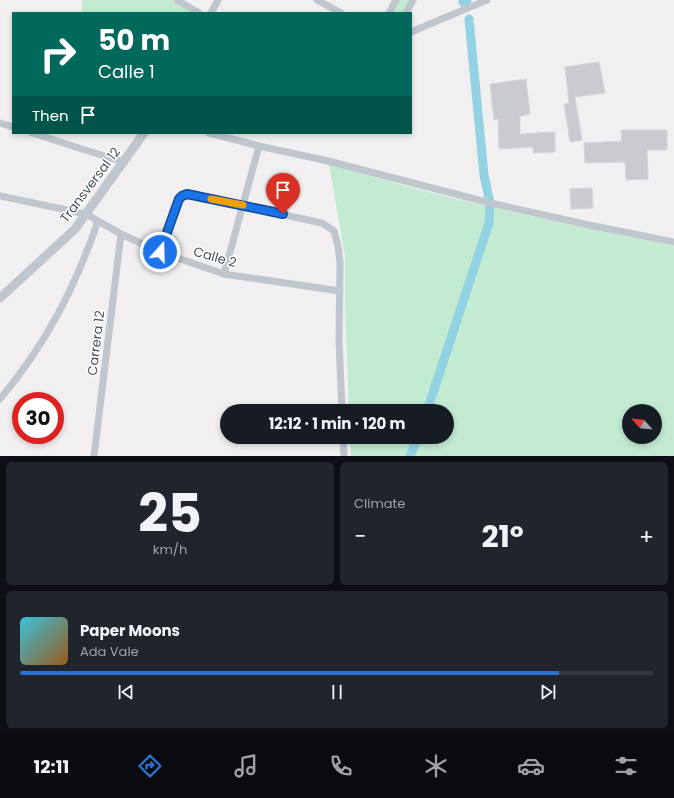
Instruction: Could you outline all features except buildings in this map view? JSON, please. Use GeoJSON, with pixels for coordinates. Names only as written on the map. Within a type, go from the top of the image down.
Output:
{"type":"FeatureCollection","features":[{"type":"Feature","properties":{"kind":"street"},"geometry":{"type":"LineString","coordinates":[[177,0],[198,12]]}},
{"type":"Feature","properties":{"kind":"street"},"geometry":{"type":"LineString","coordinates":[[212,12],[218,0]]}},
{"type":"Feature","properties":{"kind":"street"},"geometry":{"type":"LineString","coordinates":[[317,0],[339,12]]}},
{"type":"Feature","properties":{"kind":"street"},"geometry":{"type":"LineString","coordinates":[[390,12],[396,0]]}},
{"type":"Feature","properties":{"kind":"street"},"geometry":{"type":"LineString","coordinates":[[407,12],[413,0]]}},
{"type":"Feature","properties":{"kind":"street"},"geometry":{"type":"LineString","coordinates":[[412,32],[487,0]]}},
{"type":"Feature","properties":{"kind":"street"},"geometry":{"type":"LineString","coordinates":[[0,123],[12,127]]}},
{"type":"Feature","properties":{"kind":"street"},"geometry":{"type":"LineString","coordinates":[[35,134],[123,162]]}},
{"type":"Feature","properties":{"kind":"street","name":"Transversal 12"},"geometry":{"type":"LineString","coordinates":[[0,298],[75,229],[143,134]]}},
{"type":"Feature","properties":{"kind":"street"},"geometry":{"type":"LineString","coordinates":[[213,134],[328,161],[490,203],[674,242]]}},
{"type":"Feature","properties":{"kind":"street"},"geometry":{"type":"LineString","coordinates":[[224,274],[259,146]]}},
{"type":"Feature","properties":{"kind":"street"},"geometry":{"type":"LineString","coordinates":[[160,252],[179,199],[187,194],[322,223],[334,231],[340,263],[339,340],[342,404]]}},
{"type":"Feature","properties":{"kind":"street","name":"Calle 2"},"geometry":{"type":"LineString","coordinates":[[0,196],[86,214],[121,234],[160,252],[224,274],[340,290]]}},
{"type":"Feature","properties":{"kind":"street"},"geometry":{"type":"LineString","coordinates":[[0,399],[14,383],[55,322],[80,269],[98,221]]}},
{"type":"Feature","properties":{"kind":"street","name":"Carrera 12"},"geometry":{"type":"LineString","coordinates":[[94,456],[121,234]]}},
{"type":"Feature","properties":{"kind":"street"},"geometry":{"type":"LineString","coordinates":[[343,444],[344,456]]}},
{"type":"Feature","properties":{"kind":"green space"},"geometry":{"type":"Polygon","coordinates":[[[82,0],[171,0],[190,12],[82,12],[82,0]]]}},
{"type":"Feature","properties":{"kind":"green space"},"geometry":{"type":"Polygon","coordinates":[[[399,0],[411,0],[405,12],[393,12],[399,0]]]}},
{"type":"Feature","properties":{"kind":"green space"},"geometry":{"type":"Polygon","coordinates":[[[329,163],[457,199],[674,246],[674,456],[351,456],[350,444],[454,444],[454,404],[349,404],[345,306],[345,257],[329,163]]]}},
{"type":"Feature","properties":{"kind":"waterway"},"geometry":{"type":"LineString","coordinates":[[463,2],[467,0]]}},
{"type":"Feature","properties":{"kind":"waterway"},"geometry":{"type":"LineString","coordinates":[[429,404],[489,223],[490,203],[484,175],[469,19]]}},
{"type":"Feature","properties":{"kind":"waterway"},"geometry":{"type":"LineString","coordinates":[[410,456],[415,444]]}},
{"type":"Feature","properties":{"kind":"slow traffic"},"geometry":{"type":"LineString","coordinates":[[211,199],[243,205]]}},
{"type":"Feature","properties":{"kind":"route"},"geometry":{"type":"LineString","coordinates":[[160,252],[179,199],[187,194],[283,214]]}}]}
